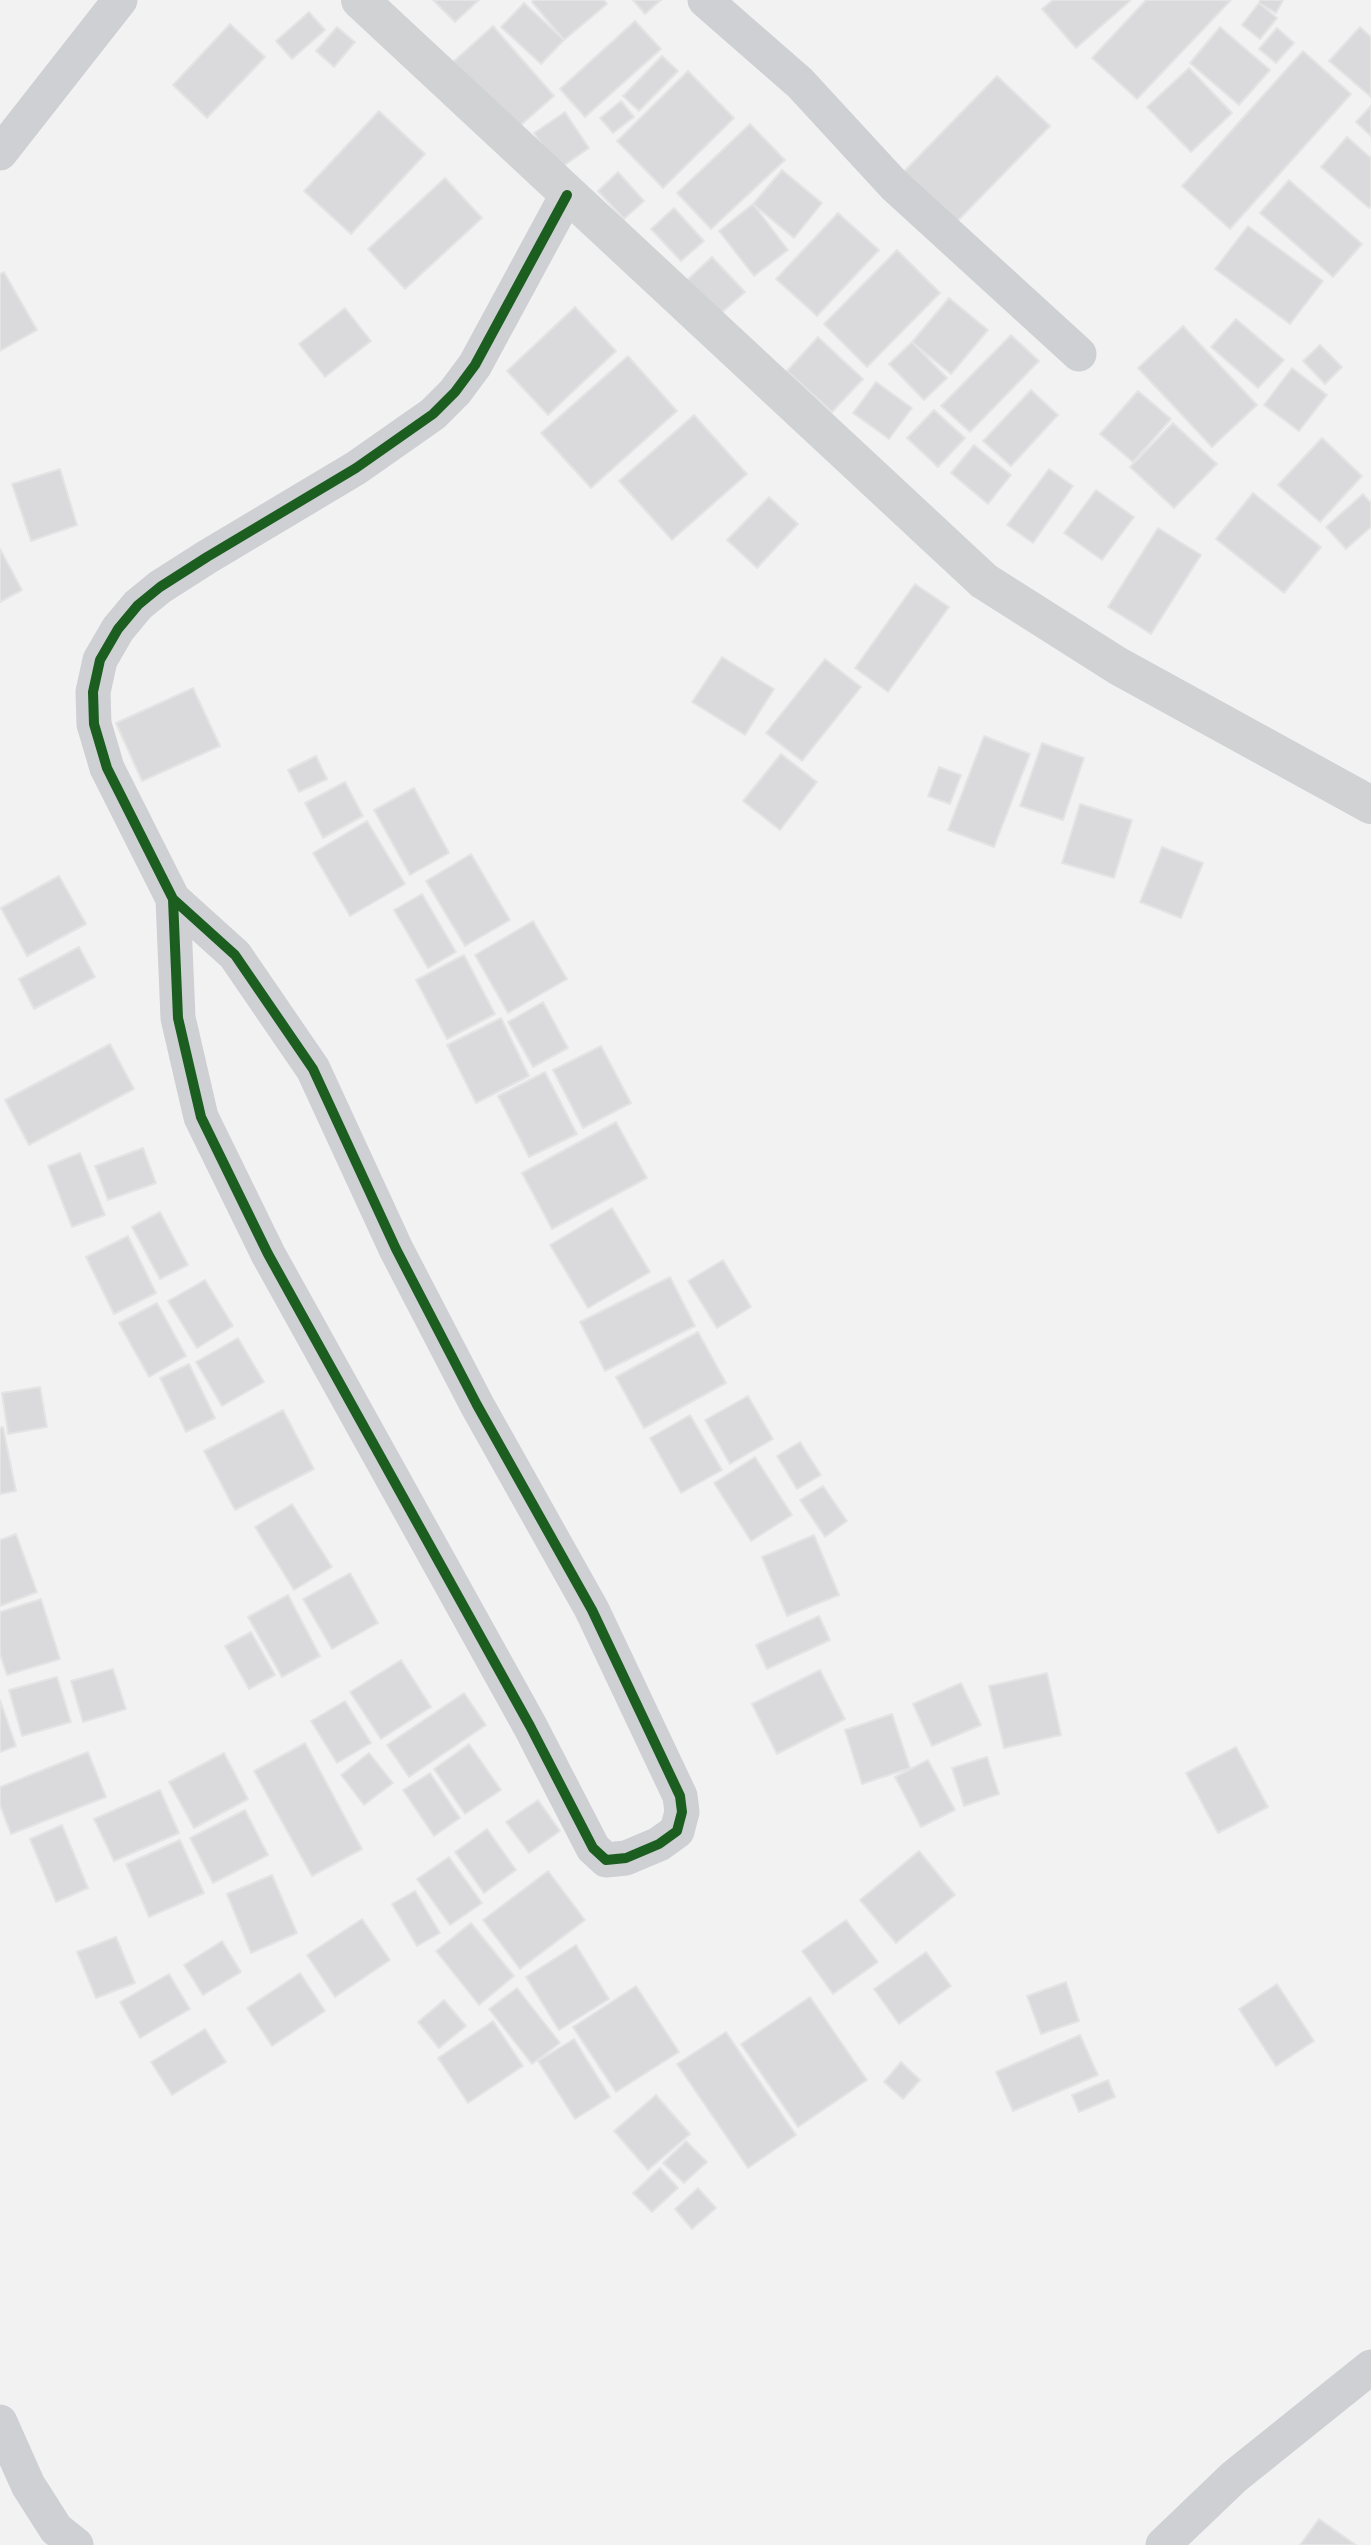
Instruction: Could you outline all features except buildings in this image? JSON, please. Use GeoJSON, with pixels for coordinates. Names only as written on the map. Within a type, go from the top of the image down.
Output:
{"type":"FeatureCollection","features":[{"type":"Feature","properties":{"kind":"street"},"geometry":{"type":"LineString","coordinates":[[0,153],[120,0]]}},
{"type":"Feature","properties":{"kind":"street"},"geometry":{"type":"LineString","coordinates":[[360,0],[984,581],[1118,666],[1371,805]]}},
{"type":"Feature","properties":{"kind":"street"},"geometry":{"type":"LineString","coordinates":[[705,0],[800,83],[894,185],[1079,354]]}},
{"type":"Feature","properties":{"kind":"street"},"geometry":{"type":"LineString","coordinates":[[173,900],[178,1018],[201,1117],[268,1254],[530,1726],[593,1848],[606,1860],[626,1858],[659,1844],[677,1831],[682,1812],[680,1796],[592,1610],[477,1405],[396,1249],[313,1069],[235,955],[173,900],[107,768],[94,724],[93,692],[100,660],[138,605],[160,587],[356,468],[433,414],[455,392],[475,365],[567,195]]}},
{"type":"Feature","properties":{"kind":"street"},"geometry":{"type":"LineString","coordinates":[[1163,2545],[1234,2477],[1371,2367]]}},
{"type":"Feature","properties":{"kind":"street"},"geometry":{"type":"LineString","coordinates":[[0,2422],[28,2485],[56,2529],[76,2545]]}},
{"type":"Feature","properties":{"kind":"cycle path"},"geometry":{"type":"LineString","coordinates":[[173,899],[178,1018],[201,1117],[268,1254],[530,1726],[593,1848],[606,1860],[626,1858],[659,1844],[677,1831],[682,1812],[680,1796],[592,1610],[477,1405],[396,1249],[313,1069],[235,955],[173,899],[107,768],[94,724],[93,692],[100,660],[118,629],[138,605],[160,587],[207,557],[356,468],[433,414],[455,392],[475,365],[567,195]]}}]}
